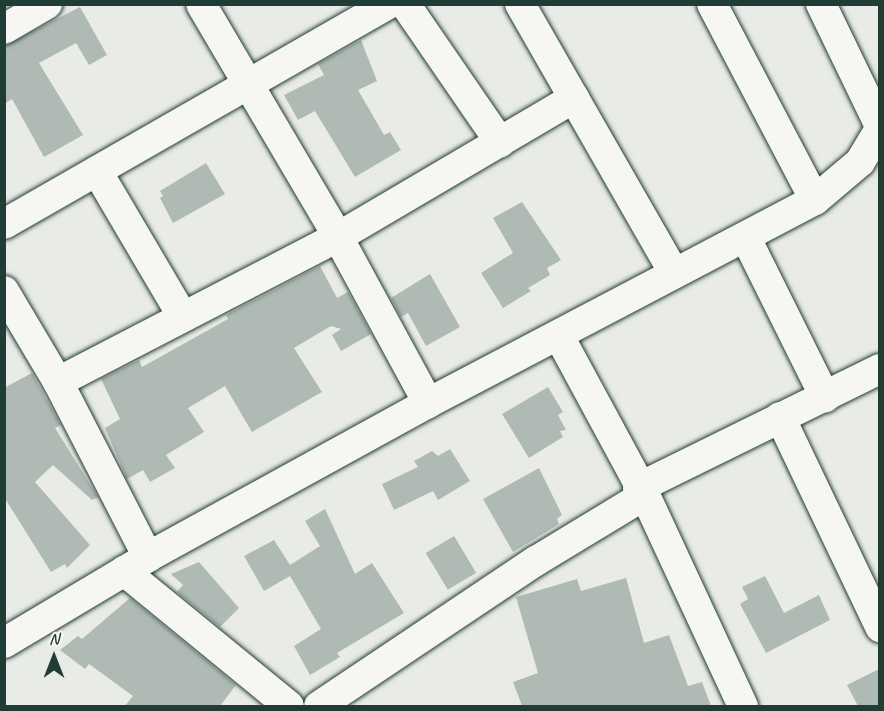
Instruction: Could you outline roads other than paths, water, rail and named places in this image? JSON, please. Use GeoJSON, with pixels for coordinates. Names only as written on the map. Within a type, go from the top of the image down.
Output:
{"type":"FeatureCollection","features":[{"type":"Feature","properties":{"kind":"street"},"geometry":{"type":"LineString","coordinates":[[4,29],[47,4]]}},
{"type":"Feature","properties":{"kind":"street"},"geometry":{"type":"LineString","coordinates":[[201,4],[246,85],[338,237],[428,403]]}},
{"type":"Feature","properties":{"kind":"street"},"geometry":{"type":"LineString","coordinates":[[4,224],[388,4]]}},
{"type":"Feature","properties":{"kind":"street"},"geometry":{"type":"LineString","coordinates":[[405,4],[500,142]]}},
{"type":"Feature","properties":{"kind":"street"},"geometry":{"type":"LineString","coordinates":[[520,4],[674,273]]}},
{"type":"Feature","properties":{"kind":"street"},"geometry":{"type":"LineString","coordinates":[[712,4],[815,200]]}},
{"type":"Feature","properties":{"kind":"street"},"geometry":{"type":"LineString","coordinates":[[4,643],[136,564],[428,403],[815,200],[860,162],[879,128],[821,4]]}},
{"type":"Feature","properties":{"kind":"street"},"geometry":{"type":"LineString","coordinates":[[58,382],[338,237],[574,98]]}},
{"type":"Feature","properties":{"kind":"street"},"geometry":{"type":"LineString","coordinates":[[97,171],[183,317]]}},
{"type":"Feature","properties":{"kind":"street"},"geometry":{"type":"LineString","coordinates":[[746,237],[825,397]]}},
{"type":"Feature","properties":{"kind":"street"},"geometry":{"type":"LineString","coordinates":[[4,291],[58,382],[136,564],[289,706]]}},
{"type":"Feature","properties":{"kind":"street"},"geometry":{"type":"LineString","coordinates":[[559,336],[641,491],[743,706]]}},
{"type":"Feature","properties":{"kind":"street"},"geometry":{"type":"LineString","coordinates":[[319,706],[641,491],[780,417],[879,369]]}},
{"type":"Feature","properties":{"kind":"street"},"geometry":{"type":"LineString","coordinates":[[780,417],[879,627]]}}]}
